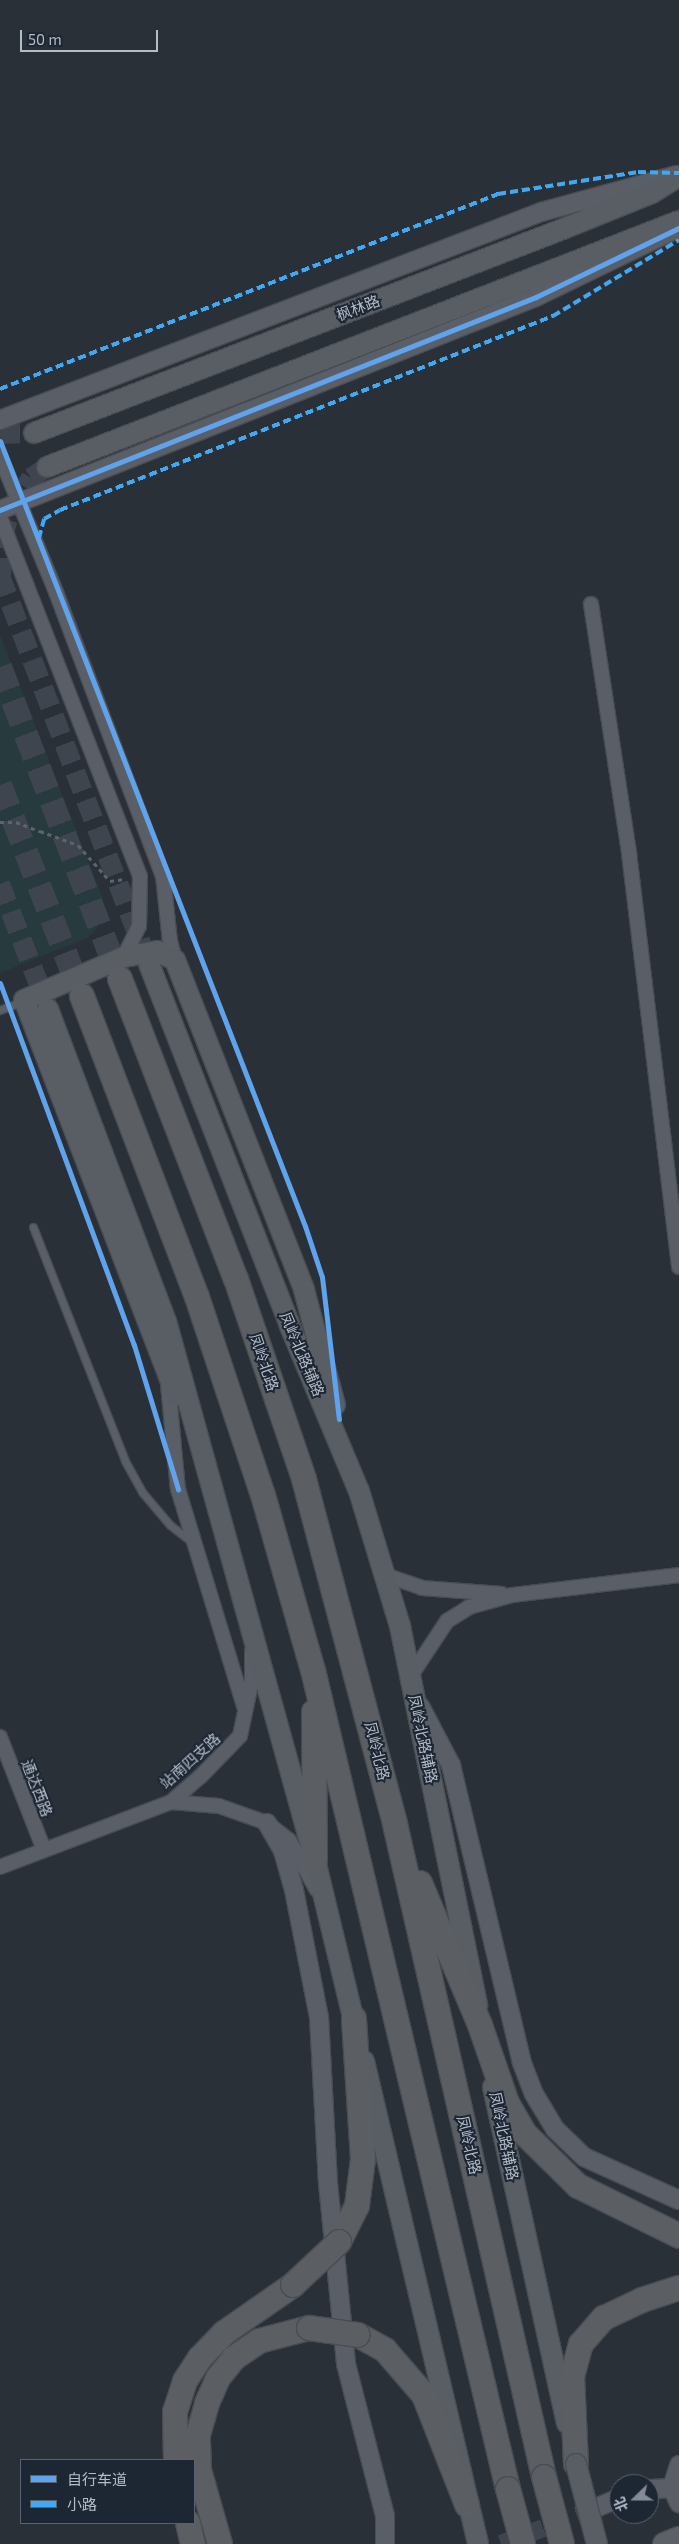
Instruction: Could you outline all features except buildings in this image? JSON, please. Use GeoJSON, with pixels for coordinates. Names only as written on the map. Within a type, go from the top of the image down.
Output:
{"type":"FeatureCollection","features":[{"type":"Feature","properties":{"kind":"highway","name":"凤岭北路"},"geometry":{"type":"LineString","coordinates":[[122,968],[236,1279],[304,1479],[395,1824],[544,2478],[562,2544]]}},
{"type":"Feature","properties":{"kind":"highway"},"geometry":{"type":"LineString","coordinates":[[82,996],[197,1297],[263,1496],[313,1670],[508,2489],[523,2544]]}},
{"type":"Feature","properties":{"kind":"highway"},"geometry":{"type":"LineString","coordinates":[[313,1670],[315,1860]]}},
{"type":"Feature","properties":{"kind":"highway"},"geometry":{"type":"LineString","coordinates":[[395,1824],[480,2025],[507,2103],[524,2133],[578,2186],[679,2236]]}},
{"type":"Feature","properties":{"kind":"highway"},"geometry":{"type":"LineString","coordinates":[[176,2459],[175,2412],[185,2381],[200,2358],[224,2333],[293,2285],[339,2242],[357,2206],[363,2159],[354,2018]]}},
{"type":"Feature","properties":{"kind":"highway"},"geometry":{"type":"LineString","coordinates":[[576,2464],[572,2377],[581,2344],[604,2318],[642,2300],[679,2288]]}},
{"type":"Feature","properties":{"kind":"highway"},"geometry":{"type":"LineString","coordinates":[[220,2544],[199,2470],[198,2435],[207,2403],[218,2378],[234,2358],[259,2341],[309,2328],[358,2335],[385,2350],[424,2395],[468,2505]]}},
{"type":"Feature","properties":{"kind":"highway"},"geometry":{"type":"LineString","coordinates":[[188,2524],[193,2544]]}},
{"type":"Feature","properties":{"kind":"main road","name":"枫林路"},"geometry":{"type":"LineString","coordinates":[[34,433],[563,229],[652,193],[679,175]]}},
{"type":"Feature","properties":{"kind":"main road"},"geometry":{"type":"LineString","coordinates":[[47,467],[679,221]]}},
{"type":"Feature","properties":{"kind":"main road"},"geometry":{"type":"LineString","coordinates":[[209,1470],[167,1373],[24,1000],[122,968],[157,951],[175,960],[304,1290],[359,1491]]}},
{"type":"Feature","properties":{"kind":"main road","name":"凤岭北路辅路"},"geometry":{"type":"LineString","coordinates":[[149,964],[289,1324],[359,1491],[400,1626],[476,1991],[480,2025],[576,2464],[597,2544]]}},
{"type":"Feature","properties":{"kind":"main road"},"geometry":{"type":"LineString","coordinates":[[48,1009],[166,1321],[209,1470],[330,1919],[449,2412],[478,2544]]}},
{"type":"Feature","properties":{"kind":"main road"},"geometry":{"type":"LineString","coordinates":[[664,2544],[679,2538]]}},
{"type":"Feature","properties":{"kind":"street"},"geometry":{"type":"LineString","coordinates":[[0,420],[541,212],[679,175]]}},
{"type":"Feature","properties":{"kind":"street"},"geometry":{"type":"LineString","coordinates":[[0,510],[536,297],[679,228]]}},
{"type":"Feature","properties":{"kind":"street"},"geometry":{"type":"LineString","coordinates":[[0,456],[56,592],[163,876],[170,941],[175,960]]}},
{"type":"Feature","properties":{"kind":"street"},"geometry":{"type":"LineString","coordinates":[[0,517],[140,876],[139,926],[122,968]]}},
{"type":"Feature","properties":{"kind":"street"},"geometry":{"type":"LineString","coordinates":[[591,604],[629,853],[679,1268]]}},
{"type":"Feature","properties":{"kind":"street"},"geometry":{"type":"LineString","coordinates":[[167,1373],[178,1489],[245,1712]]}},
{"type":"Feature","properties":{"kind":"street"},"geometry":{"type":"LineString","coordinates":[[385,1575],[422,1588],[512,1595]]}},
{"type":"Feature","properties":{"kind":"street"},"geometry":{"type":"LineString","coordinates":[[679,1575],[512,1595],[469,1606],[447,1621],[412,1684],[451,1766],[522,2063],[534,2094],[556,2129],[584,2157],[679,2200]]}},
{"type":"Feature","properties":{"kind":"street","name":"站南四支路"},"geometry":{"type":"LineString","coordinates":[[0,1867],[171,1802],[240,1736],[252,1679],[252,1628]]}},
{"type":"Feature","properties":{"kind":"street","name":"通达西路"},"geometry":{"type":"LineString","coordinates":[[0,1737],[44,1850]]}},
{"type":"Feature","properties":{"kind":"street"},"geometry":{"type":"LineString","coordinates":[[171,1802],[219,1806],[245,1813],[267,1823],[289,1840],[330,1919]]}},
{"type":"Feature","properties":{"kind":"street"},"geometry":{"type":"LineString","coordinates":[[267,1823],[283,1851],[294,1890],[319,2017],[328,2183],[346,2364],[385,2516],[385,2544]]}},
{"type":"Feature","properties":{"kind":"street"},"geometry":{"type":"LineString","coordinates":[[659,2491],[676,2495],[679,2465]]}},
{"type":"Feature","properties":{"kind":"street"},"geometry":{"type":"LineString","coordinates":[[590,2510],[609,2502]]}},
{"type":"Feature","properties":{"kind":"lane"},"geometry":{"type":"LineString","coordinates":[[0,1010],[24,1000]]}},
{"type":"Feature","properties":{"kind":"lane"},"geometry":{"type":"LineString","coordinates":[[33,1227],[125,1461],[147,1499],[170,1525],[196,1545]]}},
{"type":"Feature","properties":{"kind":"path"},"geometry":{"type":"LineString","coordinates":[[0,822],[16,822],[78,844],[110,881],[140,876]]}},
{"type":"Feature","properties":{"kind":"green space"},"geometry":{"type":"Polygon","coordinates":[[[0,635],[102,897],[104,912],[97,928],[87,938],[0,973],[0,635]]]}},
{"type":"Feature","properties":{"kind":"tunnel"},"geometry":{"type":"LineString","coordinates":[[0,434],[34,433]]}},
{"type":"Feature","properties":{"kind":"tunnel"},"geometry":{"type":"LineString","coordinates":[[1,578],[2,539],[10,513],[31,478],[47,467]]}},
{"type":"Feature","properties":{"kind":"tunnel"},"geometry":{"type":"LineString","coordinates":[[0,576],[149,964]]}},
{"type":"Feature","properties":{"kind":"tunnel"},"geometry":{"type":"LineString","coordinates":[[0,667],[120,979]]}},
{"type":"Feature","properties":{"kind":"tunnel"},"geometry":{"type":"LineString","coordinates":[[0,785],[82,996]]}},
{"type":"Feature","properties":{"kind":"tunnel"},"geometry":{"type":"LineString","coordinates":[[0,884],[48,1008]]}},
{"type":"Feature","properties":{"kind":"tunnel"},"geometry":{"type":"LineString","coordinates":[[501,2544],[591,2510]]}},
{"type":"Feature","properties":{"kind":"marked path"},"geometry":{"type":"LineString","coordinates":[[0,389],[498,194],[638,172],[679,173]]}},
{"type":"Feature","properties":{"kind":"marked path"},"geometry":{"type":"LineString","coordinates":[[39,538],[44,519],[60,510],[553,316],[679,240]]}},
{"type":"Feature","properties":{"kind":"cycle path"},"geometry":{"type":"LineString","coordinates":[[0,510],[536,297],[679,228]]}},
{"type":"Feature","properties":{"kind":"cycle path"},"geometry":{"type":"LineString","coordinates":[[0,441],[305,1226],[322,1277],[339,1419]]}},
{"type":"Feature","properties":{"kind":"cycle path"},"geometry":{"type":"LineString","coordinates":[[0,983],[134,1345],[178,1489]]}}]}
